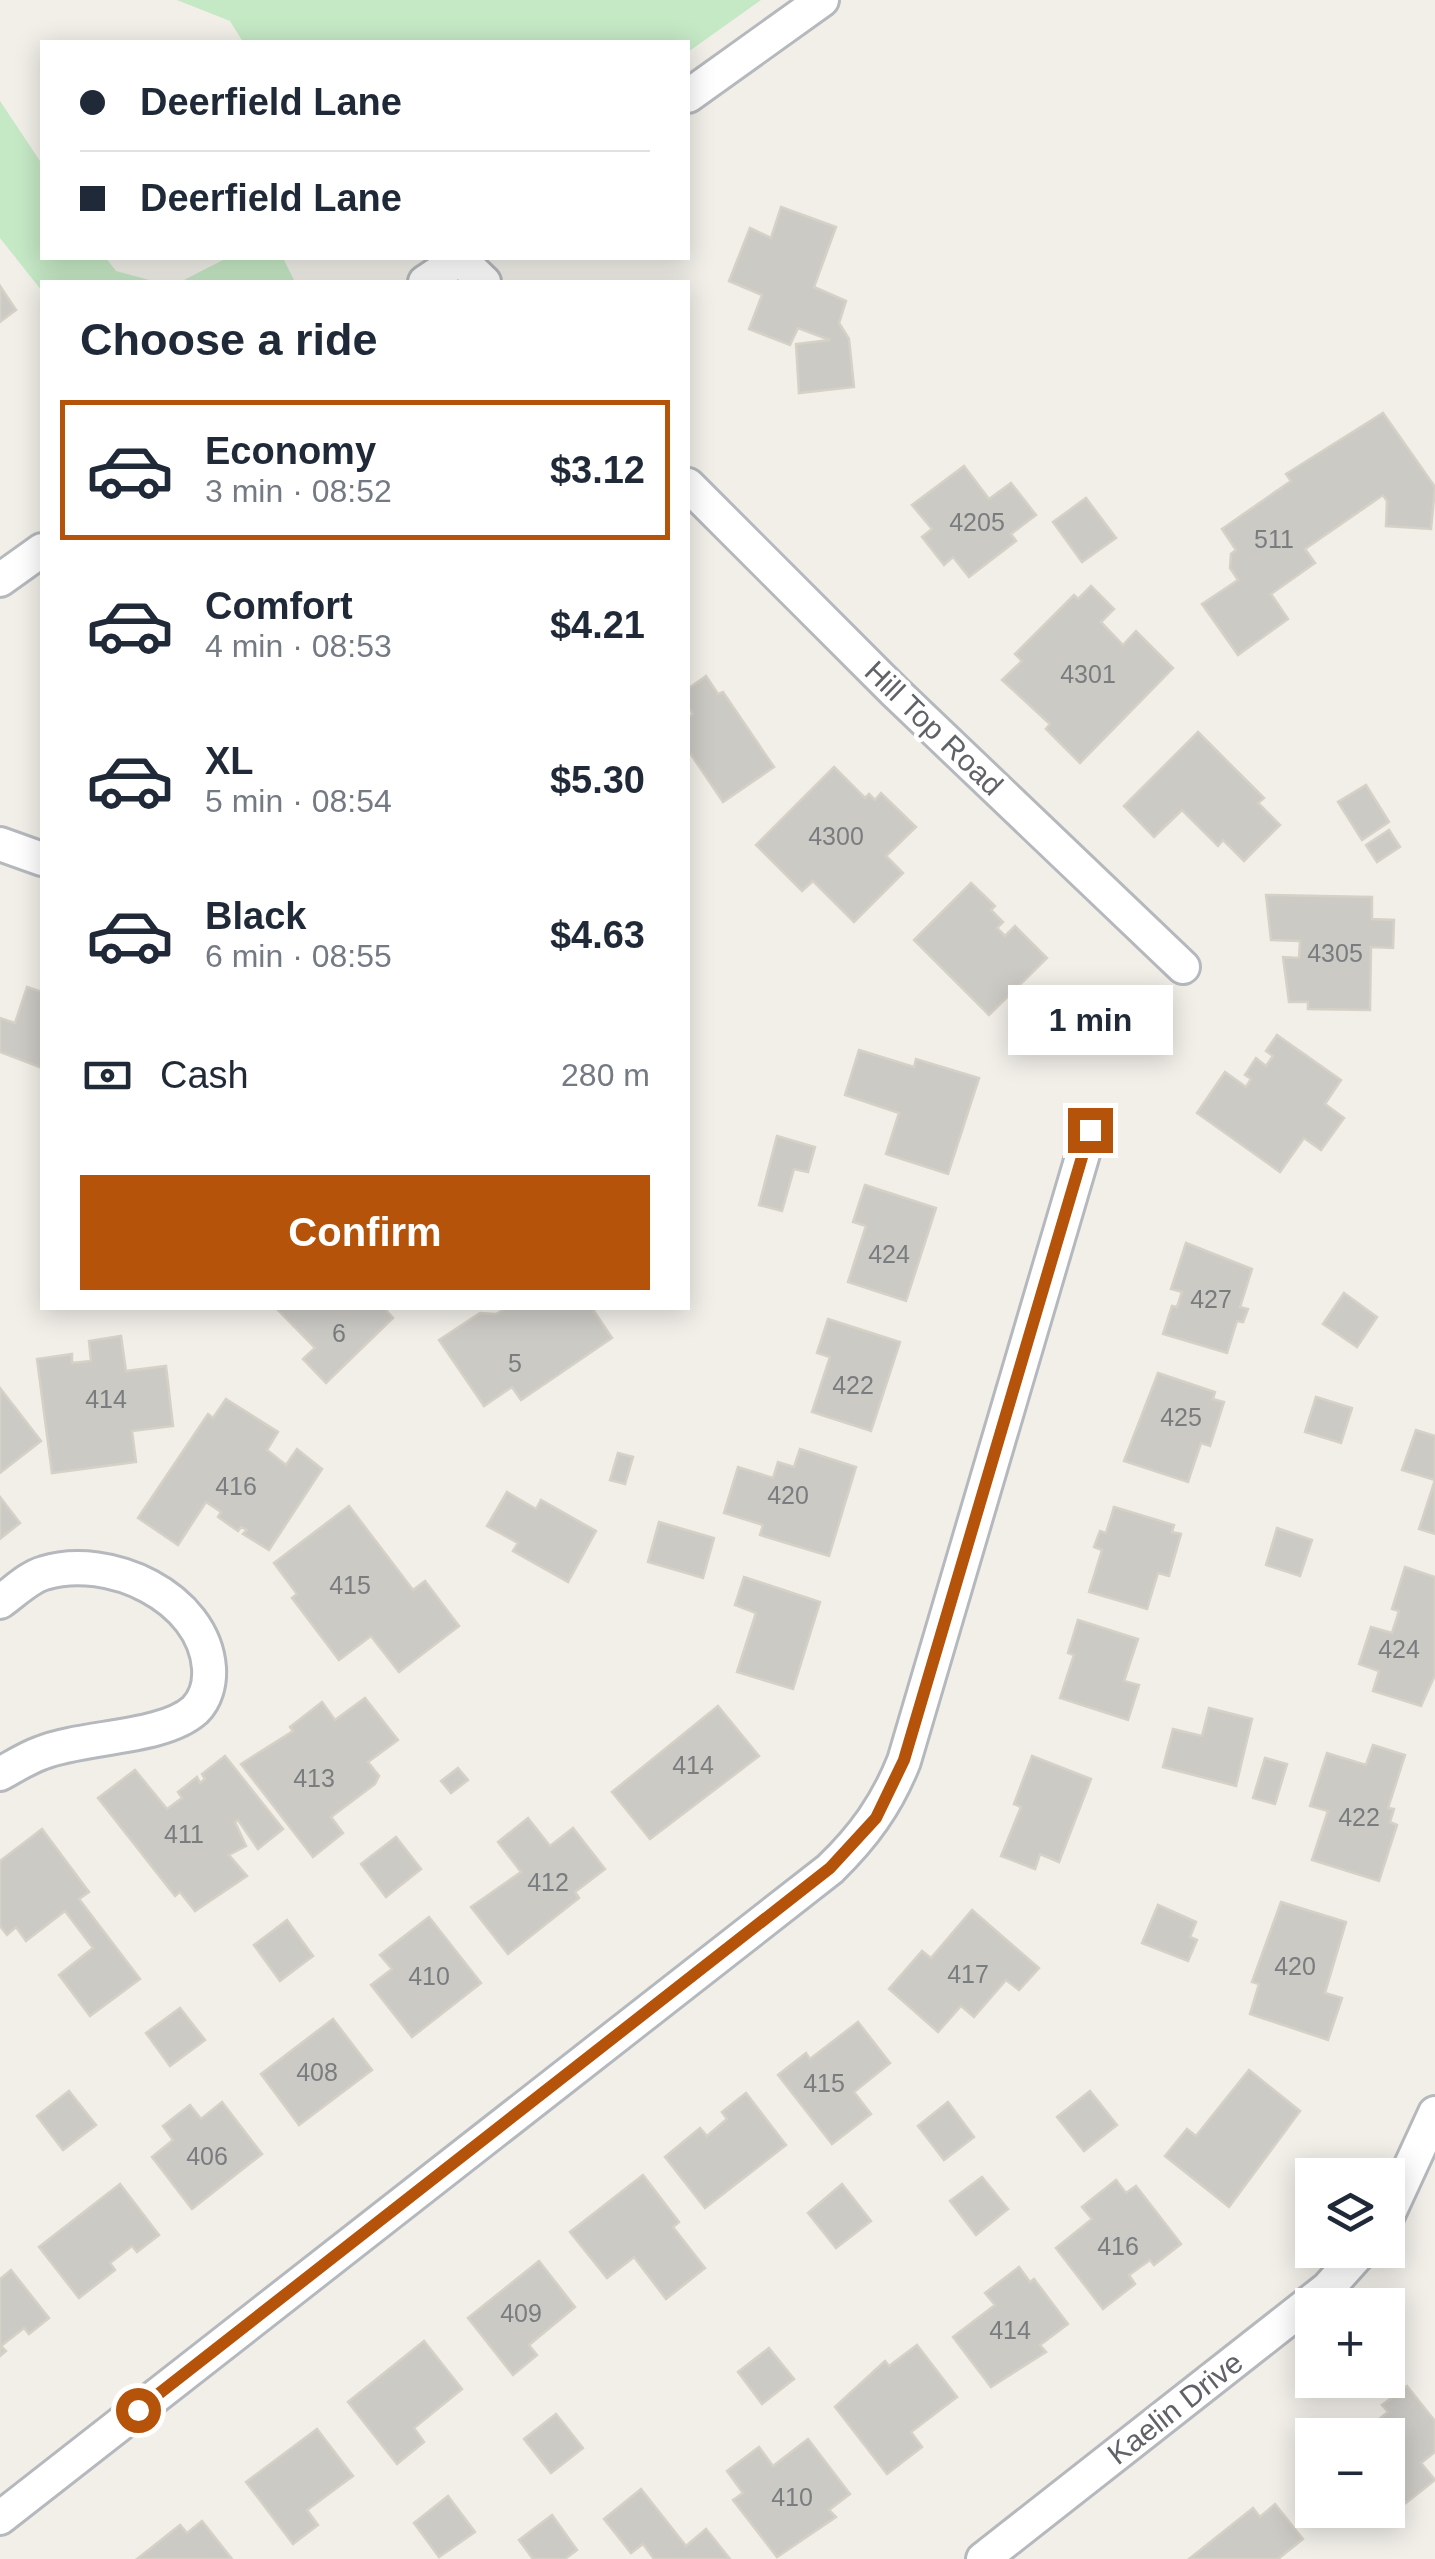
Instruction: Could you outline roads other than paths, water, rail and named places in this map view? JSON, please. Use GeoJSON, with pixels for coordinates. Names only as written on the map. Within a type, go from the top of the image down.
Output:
{"type":"FeatureCollection","features":[{"type":"Feature","properties":{"kind":"street"},"geometry":{"type":"LineString","coordinates":[[690,95],[822,0]]}},
{"type":"Feature","properties":{"kind":"street"},"geometry":{"type":"LineString","coordinates":[[428,280],[457,260]]}},
{"type":"Feature","properties":{"kind":"street"},"geometry":{"type":"LineString","coordinates":[[462,260],[482,280]]}},
{"type":"Feature","properties":{"kind":"street","name":"Hill Top Road"},"geometry":{"type":"LineString","coordinates":[[690,487],[1183,967]]}},
{"type":"Feature","properties":{"kind":"street"},"geometry":{"type":"LineString","coordinates":[[0,580],[40,551]]}},
{"type":"Feature","properties":{"kind":"street"},"geometry":{"type":"LineString","coordinates":[[0,844],[40,857]]}},
{"type":"Feature","properties":{"kind":"street"},"geometry":{"type":"LineString","coordinates":[[0,2518],[830,1868],[876,1818],[904,1760],[1090,1130]]}},
{"type":"Feature","properties":{"kind":"street"},"geometry":{"type":"LineString","coordinates":[[0,1602],[41,1573],[70,1568],[104,1571],[137,1582],[170,1599],[196,1624],[207,1646],[210,1674],[204,1699],[192,1712],[165,1724],[42,1752],[0,1774]]}},
{"type":"Feature","properties":{"kind":"street"},"geometry":{"type":"LineString","coordinates":[[1405,2178],[1435,2113]]}},
{"type":"Feature","properties":{"kind":"street","name":"Kaelin Drive"},"geometry":{"type":"LineString","coordinates":[[983,2559],[1328,2288],[1346,2268]]}}]}
